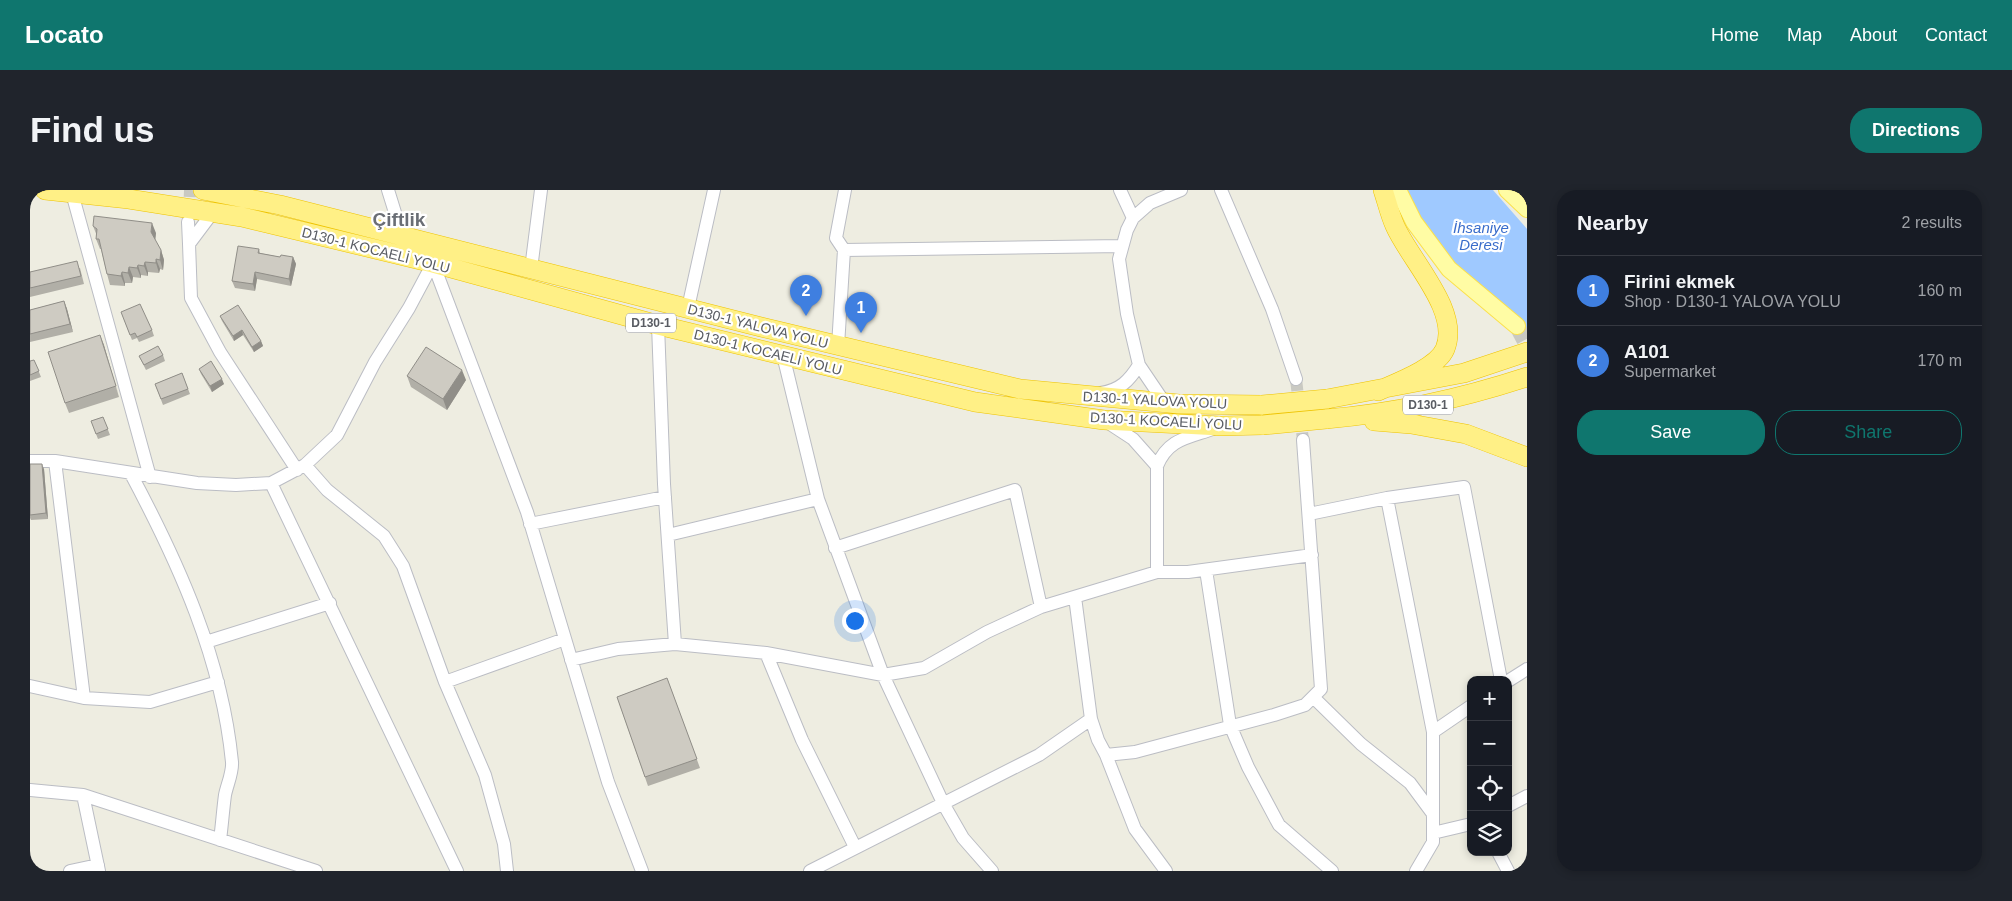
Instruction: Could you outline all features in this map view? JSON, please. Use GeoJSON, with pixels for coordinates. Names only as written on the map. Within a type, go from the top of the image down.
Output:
{"type":"FeatureCollection","features":[{"type":"Feature","properties":{"kind":"highway","name":"D130-1 KOCAELİ YOLU"},"geometry":{"type":"LineString","coordinates":[[45,190],[242,217],[433,263],[658,325],[975,402],[1104,420],[1221,426],[1263,425],[1330,419]]}},
{"type":"Feature","properties":{"kind":"highway","name":"D130-1 YALOVA YOLU"},"geometry":{"type":"LineString","coordinates":[[203,190],[280,205],[838,346],[1020,389],[1164,402],[1262,405],[1328,399],[1378,390]]}},
{"type":"Feature","properties":{"kind":"highway"},"geometry":{"type":"LineString","coordinates":[[1378,390],[1424,370],[1445,350],[1448,320],[1438,297],[1395,226],[1383,190]]}},
{"type":"Feature","properties":{"kind":"highway","name":"D130-1"},"geometry":{"type":"LineString","coordinates":[[1378,390],[1464,373],[1524,353]]}},
{"type":"Feature","properties":{"kind":"highway","name":"D130-1"},"geometry":{"type":"LineString","coordinates":[[1330,419],[1413,408],[1471,396],[1527,377]]}},
{"type":"Feature","properties":{"kind":"highway"},"geometry":{"type":"LineString","coordinates":[[1330,419],[1411,424],[1466,434],[1527,457]]}},
{"type":"Feature","properties":{"kind":"main road"},"geometry":{"type":"LineString","coordinates":[[1398,190],[1414,222],[1449,269],[1517,326]]}},
{"type":"Feature","properties":{"kind":"main road"},"geometry":{"type":"LineString","coordinates":[[1507,190],[1525,204]]}},
{"type":"Feature","properties":{"kind":"street"},"geometry":{"type":"LineString","coordinates":[[388,190],[402,235]]}},
{"type":"Feature","properties":{"kind":"street"},"geometry":{"type":"LineString","coordinates":[[531,269],[541,190]]}},
{"type":"Feature","properties":{"kind":"street"},"geometry":{"type":"LineString","coordinates":[[688,308],[714,190]]}},
{"type":"Feature","properties":{"kind":"street"},"geometry":{"type":"LineString","coordinates":[[838,346],[844,250],[836,238],[845,190]]}},
{"type":"Feature","properties":{"kind":"street"},"geometry":{"type":"LineString","coordinates":[[1120,190],[1133,218]]}},
{"type":"Feature","properties":{"kind":"street"},"geometry":{"type":"LineString","coordinates":[[1164,402],[1139,365],[1127,314],[1119,259],[1126,230],[1133,218],[1150,203],[1181,190]]}},
{"type":"Feature","properties":{"kind":"street"},"geometry":{"type":"LineString","coordinates":[[1221,190],[1272,308],[1296,380]]}},
{"type":"Feature","properties":{"kind":"street"},"geometry":{"type":"LineString","coordinates":[[72,193],[150,476]]}},
{"type":"Feature","properties":{"kind":"street"},"geometry":{"type":"LineString","coordinates":[[189,244],[213,212]]}},
{"type":"Feature","properties":{"kind":"street"},"geometry":{"type":"LineString","coordinates":[[188,222],[191,298],[220,352],[301,468],[384,536],[402,566],[445,682],[485,775],[504,844],[507,871]]}},
{"type":"Feature","properties":{"kind":"street"},"geometry":{"type":"LineString","coordinates":[[844,250],[1122,246]]}},
{"type":"Feature","properties":{"kind":"street"},"geometry":{"type":"LineString","coordinates":[[30,461],[55,461],[197,483],[236,485],[271,483],[301,468],[337,435],[375,362],[409,308],[433,263]]}},
{"type":"Feature","properties":{"kind":"street"},"geometry":{"type":"LineString","coordinates":[[433,263],[530,524],[608,782],[642,871]]}},
{"type":"Feature","properties":{"kind":"street"},"geometry":{"type":"LineString","coordinates":[[658,325],[665,497],[675,644]]}},
{"type":"Feature","properties":{"kind":"street"},"geometry":{"type":"LineString","coordinates":[[783,355],[818,499],[883,675],[944,805],[963,838],[992,871]]}},
{"type":"Feature","properties":{"kind":"street"},"geometry":{"type":"LineString","coordinates":[[1084,396],[1109,392],[1120,387],[1130,379],[1139,365]]}},
{"type":"Feature","properties":{"kind":"street"},"geometry":{"type":"LineString","coordinates":[[1104,420],[1134,439],[1157,466]]}},
{"type":"Feature","properties":{"kind":"street"},"geometry":{"type":"LineString","coordinates":[[1158,572],[1157,466],[1163,452],[1179,440],[1221,426]]}},
{"type":"Feature","properties":{"kind":"street"},"geometry":{"type":"LineString","coordinates":[[1106,755],[1135,752],[1230,725],[1274,716],[1305,705],[1322,690],[1303,440]]}},
{"type":"Feature","properties":{"kind":"street"},"geometry":{"type":"LineString","coordinates":[[55,461],[84,698]]}},
{"type":"Feature","properties":{"kind":"street"},"geometry":{"type":"LineString","coordinates":[[131,474],[161,530],[198,614],[218,682],[232,764],[225,796],[220,840]]}},
{"type":"Feature","properties":{"kind":"street"},"geometry":{"type":"LineString","coordinates":[[271,483],[457,871]]}},
{"type":"Feature","properties":{"kind":"street"},"geometry":{"type":"LineString","coordinates":[[1309,514],[1387,498],[1464,487],[1500,676]]}},
{"type":"Feature","properties":{"kind":"street"},"geometry":{"type":"LineString","coordinates":[[835,548],[1015,490],[1041,606]]}},
{"type":"Feature","properties":{"kind":"street"},"geometry":{"type":"LineString","coordinates":[[530,524],[665,497]]}},
{"type":"Feature","properties":{"kind":"street"},"geometry":{"type":"LineString","coordinates":[[1387,498],[1433,732],[1433,842],[1416,871]]}},
{"type":"Feature","properties":{"kind":"street"},"geometry":{"type":"LineString","coordinates":[[668,535],[818,499]]}},
{"type":"Feature","properties":{"kind":"street"},"geometry":{"type":"LineString","coordinates":[[571,660],[618,649],[675,644],[766,653],[883,675],[924,668],[987,632],[1041,606],[1158,572],[1206,570],[1312,555]]}},
{"type":"Feature","properties":{"kind":"street"},"geometry":{"type":"LineString","coordinates":[[1206,570],[1230,725],[1248,767],[1279,825],[1332,871]]}},
{"type":"Feature","properties":{"kind":"street"},"geometry":{"type":"LineString","coordinates":[[1075,597],[1091,719],[1135,829],[1166,871]]}},
{"type":"Feature","properties":{"kind":"street"},"geometry":{"type":"LineString","coordinates":[[206,642],[330,603]]}},
{"type":"Feature","properties":{"kind":"street"},"geometry":{"type":"LineString","coordinates":[[445,682],[565,638]]}},
{"type":"Feature","properties":{"kind":"street"},"geometry":{"type":"LineString","coordinates":[[766,653],[802,740],[855,847]]}},
{"type":"Feature","properties":{"kind":"street"},"geometry":{"type":"LineString","coordinates":[[1512,678],[1527,668]]}},
{"type":"Feature","properties":{"kind":"street"},"geometry":{"type":"LineString","coordinates":[[30,686],[84,698],[150,702],[218,682]]}},
{"type":"Feature","properties":{"kind":"street"},"geometry":{"type":"LineString","coordinates":[[1313,697],[1361,744],[1410,784],[1433,814]]}},
{"type":"Feature","properties":{"kind":"street"},"geometry":{"type":"LineString","coordinates":[[1433,732],[1467,709]]}},
{"type":"Feature","properties":{"kind":"street"},"geometry":{"type":"LineString","coordinates":[[815,870],[855,847],[944,805],[1039,754],[1091,719]]}},
{"type":"Feature","properties":{"kind":"street"},"geometry":{"type":"LineString","coordinates":[[30,790],[83,795],[316,871]]}},
{"type":"Feature","properties":{"kind":"street"},"geometry":{"type":"LineString","coordinates":[[70,871],[98,868],[83,795]]}},
{"type":"Feature","properties":{"kind":"street"},"geometry":{"type":"LineString","coordinates":[[1512,804],[1527,796]]}},
{"type":"Feature","properties":{"kind":"street"},"geometry":{"type":"LineString","coordinates":[[1433,833],[1467,825]]}},
{"type":"Feature","properties":{"kind":"street"},"geometry":{"type":"LineString","coordinates":[[1500,856],[1508,871]]}},
{"type":"Feature","properties":{"kind":"street"},"geometry":{"type":"LineString","coordinates":[[274,871],[280,859]]}},
{"type":"Feature","properties":{"kind":"water","name":"İhsaniye Deresi"},"geometry":{"type":"Polygon","coordinates":[[[1407,190],[1493,190],[1527,229],[1527,333],[1521,323],[1451,261],[1416,210],[1407,190]]]}},
{"type":"Feature","properties":{"kind":"building"},"geometry":{"type":"Polygon","coordinates":[[[94,216],[152,223],[151,232],[161,250],[160,260],[156,259],[156,263],[145,262],[144,266],[138,265],[137,268],[129,267],[128,273],[122,272],[121,276],[107,274],[99,239],[96,239],[97,229],[93,226],[94,216]]]}},
{"type":"Feature","properties":{"kind":"building"},"geometry":{"type":"Polygon","coordinates":[[[238,246],[259,249],[258,253],[293,257],[289,279],[255,272],[253,284],[232,281],[238,246]]]}},
{"type":"Feature","properties":{"kind":"building"},"geometry":{"type":"Polygon","coordinates":[[[77,261],[81,276],[30,288],[30,272],[77,261]]]}},
{"type":"Feature","properties":{"kind":"building"},"geometry":{"type":"Polygon","coordinates":[[[64,301],[70,324],[30,334],[30,310],[64,301]]]}},
{"type":"Feature","properties":{"kind":"building"},"geometry":{"type":"Polygon","coordinates":[[[140,304],[152,330],[137,337],[135,333],[130,335],[121,312],[140,304]]]}},
{"type":"Feature","properties":{"kind":"building"},"geometry":{"type":"Polygon","coordinates":[[[238,305],[261,341],[252,347],[242,330],[233,336],[220,316],[238,305]]]}},
{"type":"Feature","properties":{"kind":"building"},"geometry":{"type":"Polygon","coordinates":[[[100,335],[116,386],[65,403],[48,352],[100,335]]]}},
{"type":"Feature","properties":{"kind":"building"},"geometry":{"type":"Polygon","coordinates":[[[158,346],[163,355],[144,365],[139,356],[158,346]]]}},
{"type":"Feature","properties":{"kind":"building"},"geometry":{"type":"Polygon","coordinates":[[[426,347],[462,370],[443,399],[407,376],[426,347]]]}},
{"type":"Feature","properties":{"kind":"building"},"geometry":{"type":"Polygon","coordinates":[[[34,360],[39,371],[30,375],[30,361],[34,360]]]}},
{"type":"Feature","properties":{"kind":"building"},"geometry":{"type":"Polygon","coordinates":[[[211,361],[222,379],[210,386],[199,369],[211,361]]]}},
{"type":"Feature","properties":{"kind":"building"},"geometry":{"type":"Polygon","coordinates":[[[182,373],[188,389],[161,399],[155,384],[182,373]]]}},
{"type":"Feature","properties":{"kind":"building"},"geometry":{"type":"Polygon","coordinates":[[[103,417],[108,429],[96,434],[91,421],[103,417]]]}},
{"type":"Feature","properties":{"kind":"building"},"geometry":{"type":"Polygon","coordinates":[[[30,464],[42,464],[46,513],[30,515],[30,464]]]}},
{"type":"Feature","properties":{"kind":"building"},"geometry":{"type":"Polygon","coordinates":[[[667,678],[697,759],[645,777],[617,697],[667,678]]]}},
{"type":"Feature","properties":{"kind":"tunnel"},"geometry":{"type":"LineString","coordinates":[[189,215],[190,190]]}},
{"type":"Feature","properties":{"kind":"tunnel"},"geometry":{"type":"LineString","coordinates":[[1517,326],[1527,345]]}},
{"type":"Feature","properties":{"kind":"tunnel"},"geometry":{"type":"LineString","coordinates":[[1296,379],[1303,440]]}},
{"type":"Feature","properties":{"kind":"place","name":"A101"},"geometry":{"type":"Point","coordinates":[806,316]}},
{"type":"Feature","properties":{"kind":"place","name":"Firini ekmek"},"geometry":{"type":"Point","coordinates":[861,333]}},
{"type":"Feature","properties":{"kind":"district","name":"Çiftlik"},"geometry":{"type":"Point","coordinates":[399,219]}}]}
